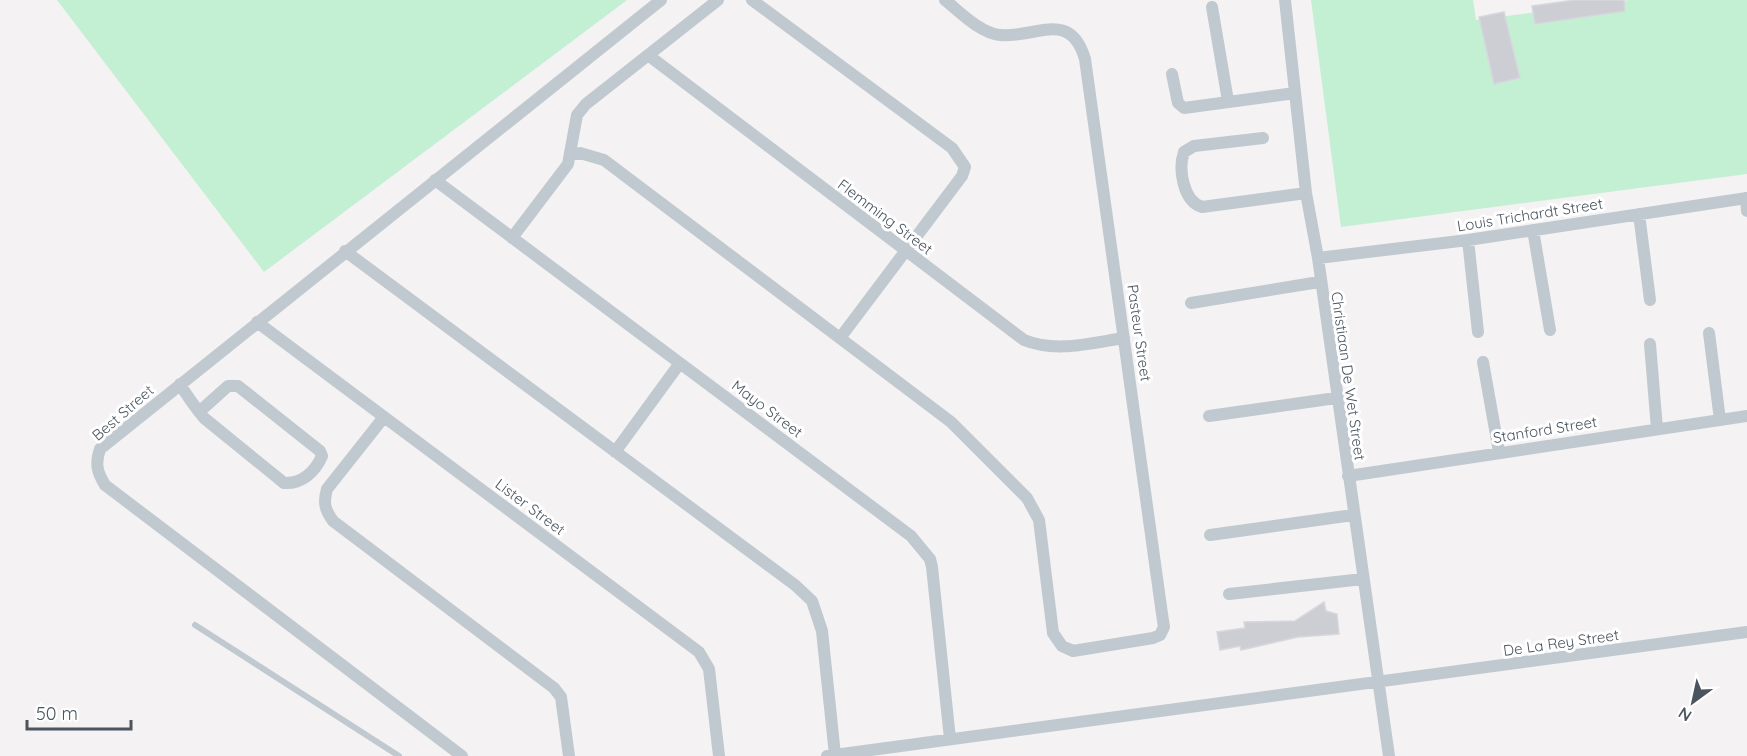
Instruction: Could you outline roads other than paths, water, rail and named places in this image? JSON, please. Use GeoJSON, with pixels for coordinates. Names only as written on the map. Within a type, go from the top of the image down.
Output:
{"type":"FeatureCollection","features":[{"type":"Feature","properties":{"kind":"street","name":"Best Street"},"geometry":{"type":"LineString","coordinates":[[462,756],[105,485],[98,473],[96,462],[100,449],[661,0]]}},
{"type":"Feature","properties":{"kind":"street"},"geometry":{"type":"LineString","coordinates":[[512,238],[568,164],[577,115],[718,0]]}},
{"type":"Feature","properties":{"kind":"street"},"geometry":{"type":"LineString","coordinates":[[571,155],[580,153],[603,160],[840,338],[962,176],[965,167],[952,148],[752,0]]}},
{"type":"Feature","properties":{"kind":"street","name":"Pasteur Street"},"geometry":{"type":"LineString","coordinates":[[840,338],[951,422],[1033,505],[1040,520],[1053,633],[1062,646],[1073,651],[1141,641],[1160,635],[1164,627],[1085,59],[1075,37],[1067,31],[1056,29],[999,35],[985,31],[945,0]]}},
{"type":"Feature","properties":{"kind":"street","name":"Christiaan De Wet Street"},"geometry":{"type":"LineString","coordinates":[[1285,0],[1306,193],[1318,258],[1319,282],[1389,756]]}},
{"type":"Feature","properties":{"kind":"street"},"geometry":{"type":"LineString","coordinates":[[1212,7],[1228,101]]}},
{"type":"Feature","properties":{"kind":"street","name":"Flemming Street"},"geometry":{"type":"LineString","coordinates":[[648,55],[1024,340],[1040,346],[1060,347],[1124,338]]}},
{"type":"Feature","properties":{"kind":"street"},"geometry":{"type":"LineString","coordinates":[[1172,74],[1178,103],[1184,108],[1295,93]]}},
{"type":"Feature","properties":{"kind":"street"},"geometry":{"type":"LineString","coordinates":[[1263,138],[1194,146],[1184,152],[1182,166],[1187,194],[1195,204],[1202,207],[1306,193]]}},
{"type":"Feature","properties":{"kind":"street","name":"Mayo Street"},"geometry":{"type":"LineString","coordinates":[[435,180],[911,536],[922,548],[932,567],[950,739]]}},
{"type":"Feature","properties":{"kind":"street","name":"Louis Trichardt Street"},"geometry":{"type":"LineString","coordinates":[[1318,258],[1468,240],[1639,214],[1747,202]]}},
{"type":"Feature","properties":{"kind":"street"},"geometry":{"type":"LineString","coordinates":[[1639,214],[1650,300]]}},
{"type":"Feature","properties":{"kind":"street"},"geometry":{"type":"LineString","coordinates":[[1533,230],[1550,330]]}},
{"type":"Feature","properties":{"kind":"street"},"geometry":{"type":"LineString","coordinates":[[1468,240],[1478,332]]}},
{"type":"Feature","properties":{"kind":"street"},"geometry":{"type":"LineString","coordinates":[[345,251],[795,585],[812,601],[822,631],[831,755]]}},
{"type":"Feature","properties":{"kind":"street"},"geometry":{"type":"LineString","coordinates":[[1191,303],[1319,282]]}},
{"type":"Feature","properties":{"kind":"street","name":"Lister Street"},"geometry":{"type":"LineString","coordinates":[[257,322],[699,652],[709,669],[719,756]]}},
{"type":"Feature","properties":{"kind":"street"},"geometry":{"type":"LineString","coordinates":[[1709,333],[1720,420]]}},
{"type":"Feature","properties":{"kind":"street"},"geometry":{"type":"LineString","coordinates":[[1650,344],[1657,429]]}},
{"type":"Feature","properties":{"kind":"street"},"geometry":{"type":"LineString","coordinates":[[1483,362],[1499,452]]}},
{"type":"Feature","properties":{"kind":"street"},"geometry":{"type":"LineString","coordinates":[[615,452],[680,363]]}},
{"type":"Feature","properties":{"kind":"street"},"geometry":{"type":"LineString","coordinates":[[180,384],[199,412],[284,483],[296,484],[304,480],[322,456],[320,451],[238,386],[228,386],[199,412]]}},
{"type":"Feature","properties":{"kind":"street"},"geometry":{"type":"LineString","coordinates":[[1209,416],[1336,398]]}},
{"type":"Feature","properties":{"kind":"street","name":"Stanford Street"},"geometry":{"type":"LineString","coordinates":[[1348,476],[1747,416]]}},
{"type":"Feature","properties":{"kind":"street"},"geometry":{"type":"LineString","coordinates":[[384,417],[327,489],[324,499],[325,511],[333,521],[554,688],[561,697],[569,756]]}},
{"type":"Feature","properties":{"kind":"street"},"geometry":{"type":"LineString","coordinates":[[1210,535],[1353,515]]}},
{"type":"Feature","properties":{"kind":"street"},"geometry":{"type":"LineString","coordinates":[[1229,594],[1363,579]]}},
{"type":"Feature","properties":{"kind":"street","name":"De La Rey Street"},"geometry":{"type":"LineString","coordinates":[[831,755],[1747,632]]}},
{"type":"Feature","properties":{"kind":"lane"},"geometry":{"type":"LineString","coordinates":[[195,626],[399,756]]}}]}
